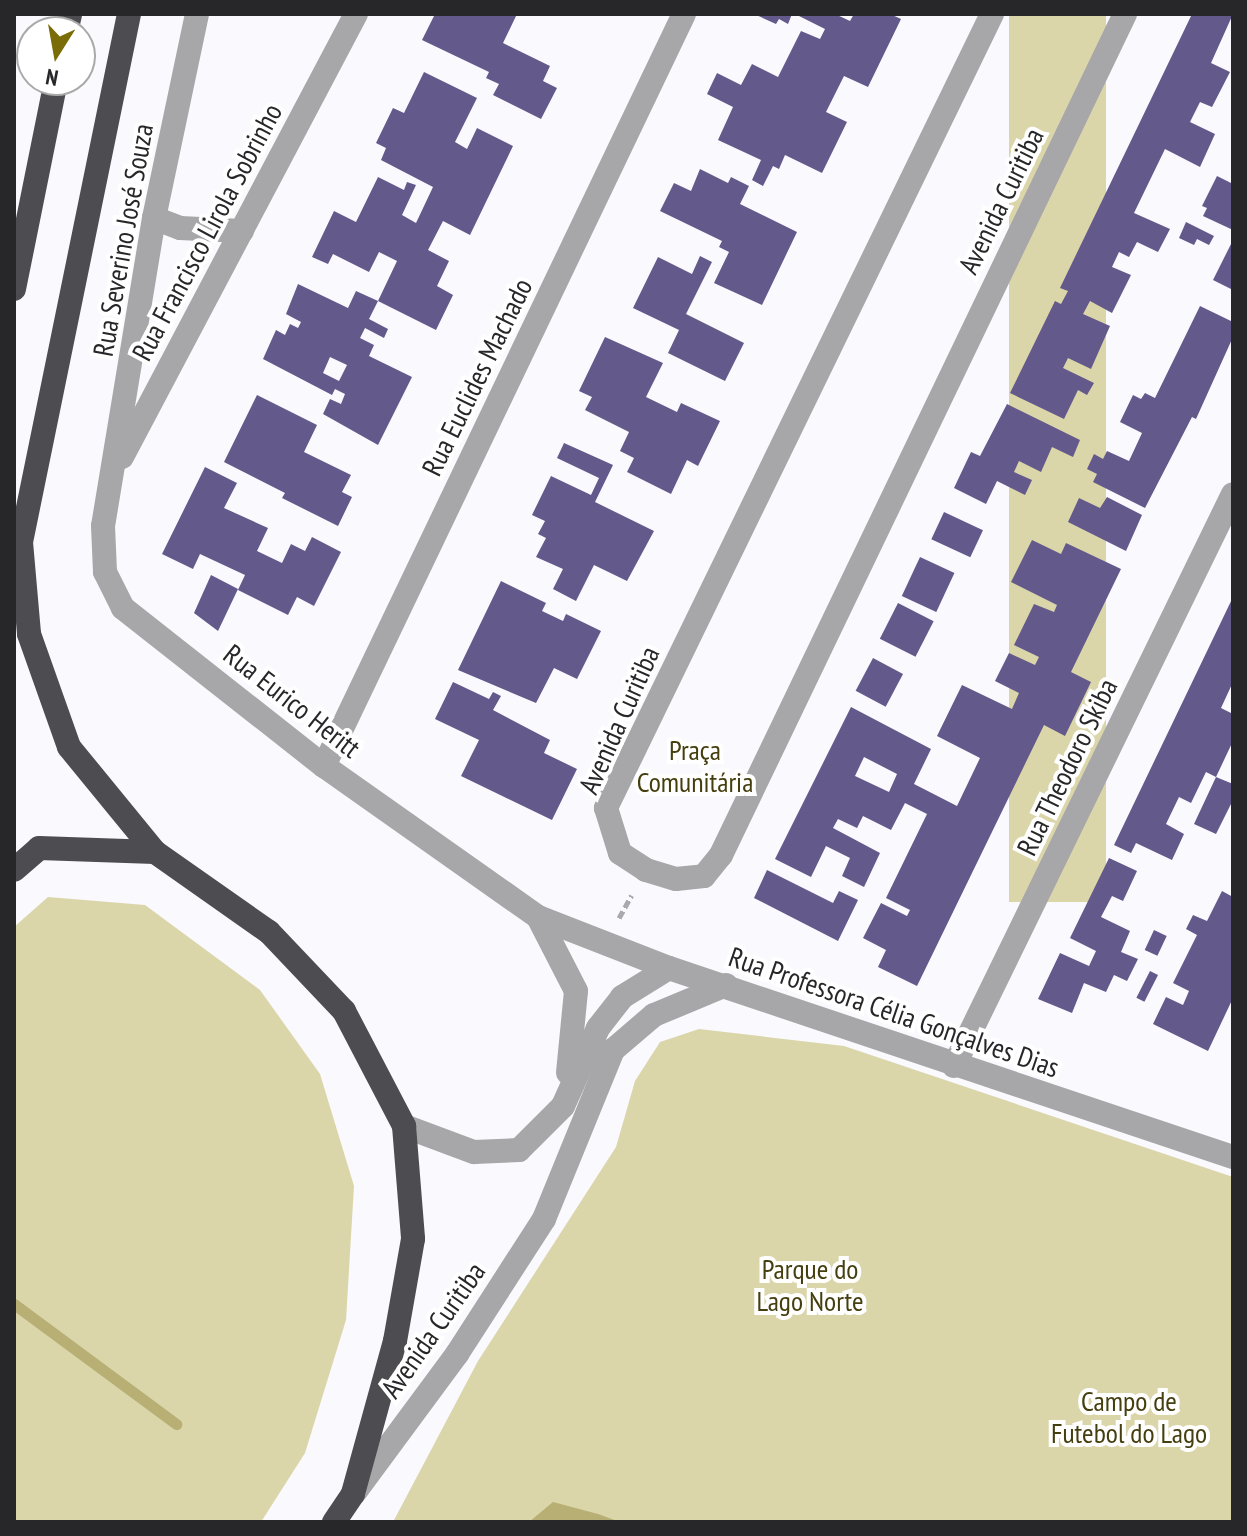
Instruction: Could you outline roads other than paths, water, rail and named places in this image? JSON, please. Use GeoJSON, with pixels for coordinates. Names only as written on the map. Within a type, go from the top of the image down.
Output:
{"type":"FeatureCollection","features":[{"type":"Feature","properties":{"kind":"highway"},"geometry":{"type":"LineString","coordinates":[[129,14],[21,542],[29,634],[69,747],[155,852],[269,932],[344,1011],[404,1126],[413,1239],[395,1341],[353,1494],[334,1522]]}},
{"type":"Feature","properties":{"kind":"highway"},"geometry":{"type":"LineString","coordinates":[[14,289],[53,96]]}},
{"type":"Feature","properties":{"kind":"highway"},"geometry":{"type":"LineString","coordinates":[[14,870],[39,848],[155,852]]}},
{"type":"Feature","properties":{"kind":"street","name":"Rua Severino José Souza"},"geometry":{"type":"LineString","coordinates":[[112,477],[154,218],[197,14]]}},
{"type":"Feature","properties":{"kind":"street","name":"Rua Francisco Lirola Sobrinho"},"geometry":{"type":"LineString","coordinates":[[112,477],[356,14]]}},
{"type":"Feature","properties":{"kind":"street","name":"Rua Euclides Machado"},"geometry":{"type":"LineString","coordinates":[[324,766],[684,14]]}},
{"type":"Feature","properties":{"kind":"street","name":"Avenida Curitiba"},"geometry":{"type":"LineString","coordinates":[[992,14],[606,808],[620,853],[646,870],[676,879],[704,876],[721,855],[1125,14]]}},
{"type":"Feature","properties":{"kind":"street"},"geometry":{"type":"LineString","coordinates":[[154,218],[180,228],[242,231]]}},
{"type":"Feature","properties":{"kind":"street","name":"Rua Eurico Heritt"},"geometry":{"type":"LineString","coordinates":[[112,477],[103,526],[105,572],[123,608],[324,766],[538,917]]}},
{"type":"Feature","properties":{"kind":"street","name":"Rua Theodoro Skiba"},"geometry":{"type":"LineString","coordinates":[[954,1066],[1233,494]]}},
{"type":"Feature","properties":{"kind":"street"},"geometry":{"type":"LineString","coordinates":[[538,917],[576,991],[575,1032],[563,1106]]}},
{"type":"Feature","properties":{"kind":"street","name":"Rua Professora Célia Gonçalves Dias"},"geometry":{"type":"LineString","coordinates":[[538,917],[669,968],[1233,1157]]}},
{"type":"Feature","properties":{"kind":"street"},"geometry":{"type":"LineString","coordinates":[[404,1126],[474,1152],[519,1150],[563,1106],[598,1028],[622,997],[669,968]]}},
{"type":"Feature","properties":{"kind":"street","name":"Avenida Curitiba"},"geometry":{"type":"LineString","coordinates":[[353,1494],[457,1354],[544,1219],[613,1050],[654,1015],[726,985]]}},
{"type":"Feature","properties":{"kind":"waterway"},"geometry":{"type":"LineString","coordinates":[[14,1304],[176,1424]]}},
{"type":"Feature","properties":{"kind":"park label","name":"Praça Comunitária"},"geometry":{"type":"Point","coordinates":[695,766]}},
{"type":"Feature","properties":{"kind":"park label","name":"Parque do Lago Norte"},"geometry":{"type":"Point","coordinates":[810,1285]}},
{"type":"Feature","properties":{"kind":"park label","name":"Campo de Futebol do Lago"},"geometry":{"type":"Point","coordinates":[1129,1417]}}]}
